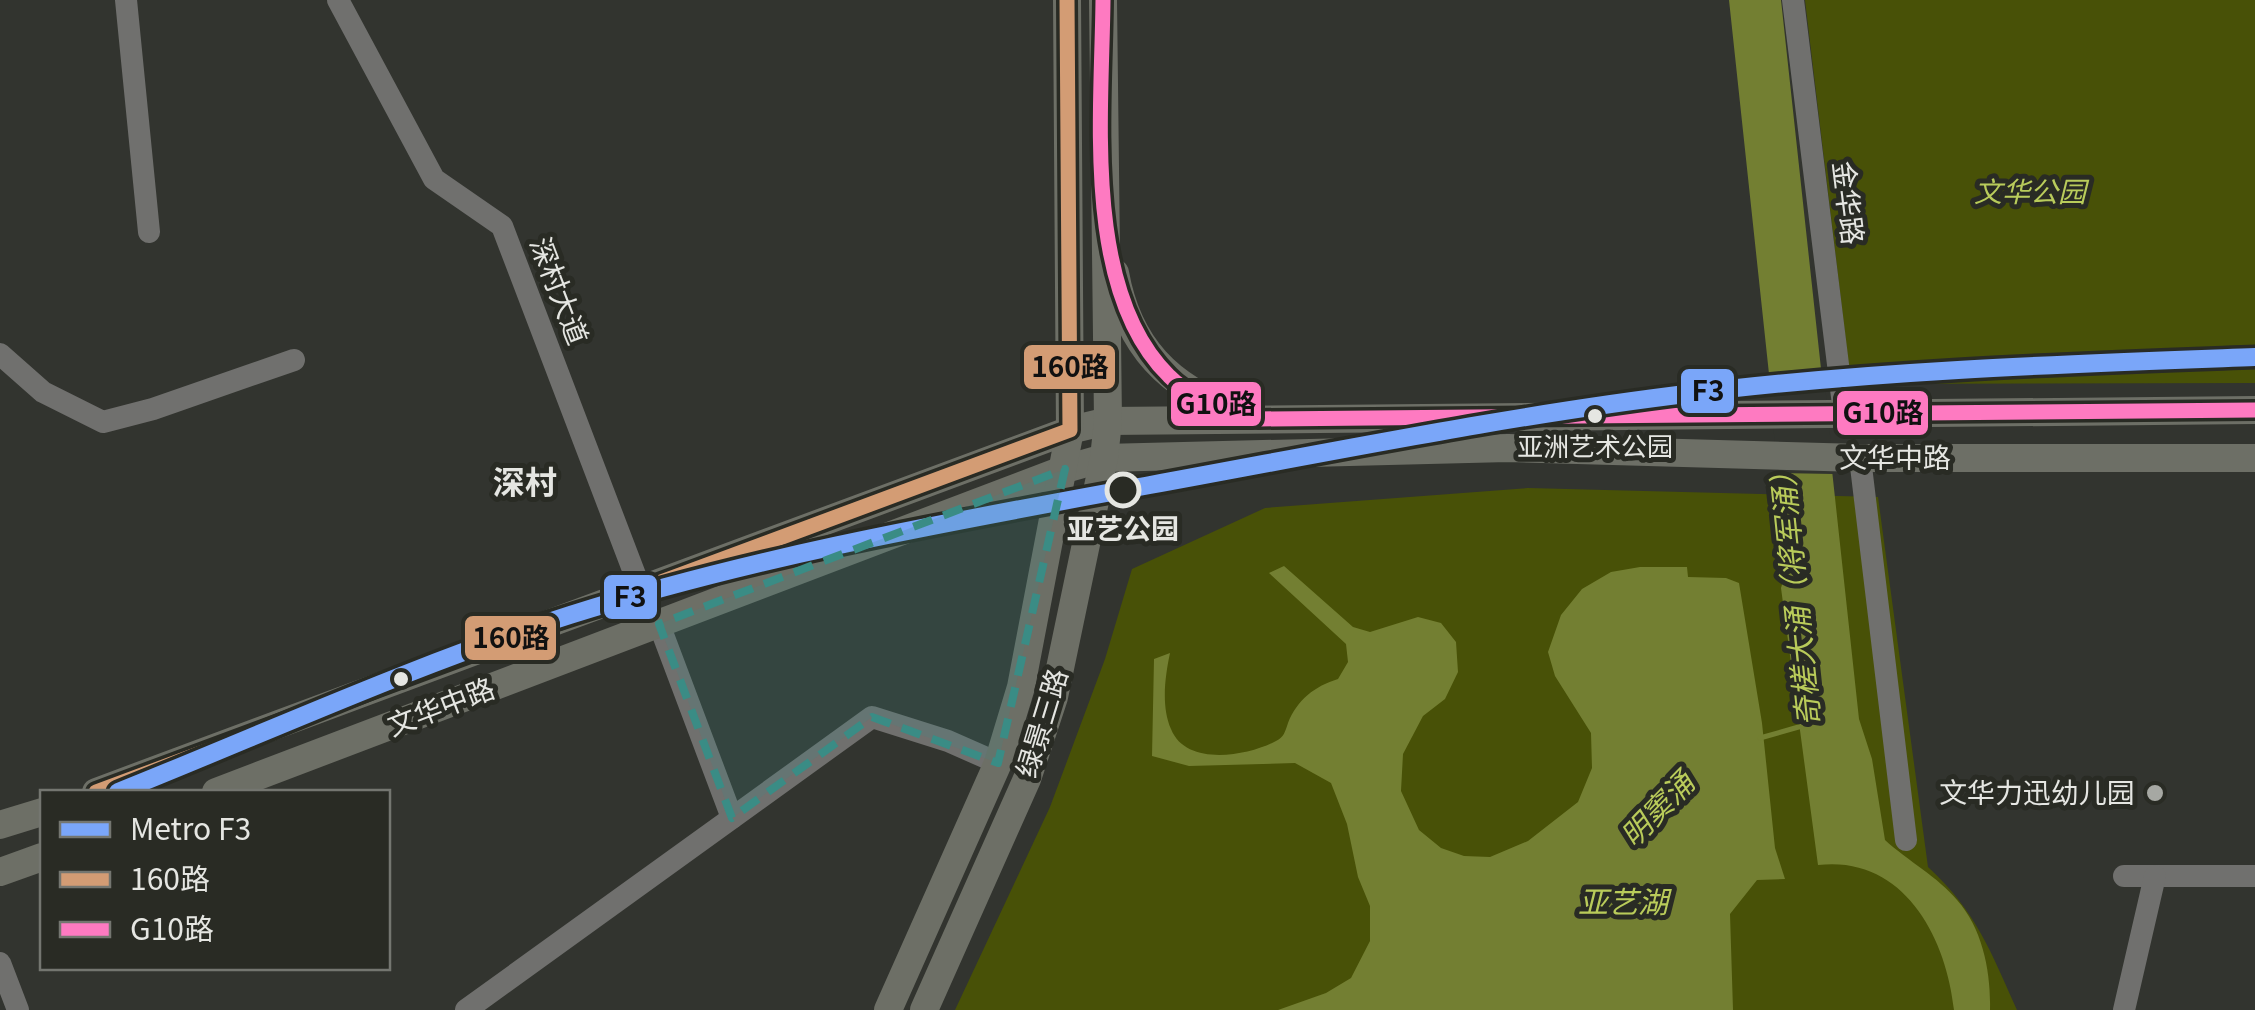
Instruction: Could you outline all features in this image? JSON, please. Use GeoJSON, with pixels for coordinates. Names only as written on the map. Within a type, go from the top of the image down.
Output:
{"type":"FeatureCollection","features":[{"type":"Feature","properties":{"kind":"main road","name":"绿景三路"},"geometry":{"type":"LineString","coordinates":[[888,1010],[998,763],[1021,687],[1065,470],[1070,430],[1066,0]]}},
{"type":"Feature","properties":{"kind":"main road"},"geometry":{"type":"LineString","coordinates":[[1103,0],[1106,222],[1118,287],[1138,338],[1169,377],[1208,402],[1258,419]]}},
{"type":"Feature","properties":{"kind":"main road","name":"绿景三路"},"geometry":{"type":"LineString","coordinates":[[924,1010],[1027,778],[1054,697],[1104,458],[1108,420],[1106,222]]}},
{"type":"Feature","properties":{"kind":"main road","name":"文华中路"},"geometry":{"type":"LineString","coordinates":[[101,790],[640,588],[1070,430],[1108,420],[2255,410]]}},
{"type":"Feature","properties":{"kind":"main road","name":"文华中路"},"geometry":{"type":"LineString","coordinates":[[221,790],[1104,458],[1508,448],[1847,458],[2255,458]]}},
{"type":"Feature","properties":{"kind":"main road"},"geometry":{"type":"LineString","coordinates":[[0,825],[40,813]]}},
{"type":"Feature","properties":{"kind":"main road"},"geometry":{"type":"LineString","coordinates":[[0,872],[40,858]]}},
{"type":"Feature","properties":{"kind":"street"},"geometry":{"type":"LineString","coordinates":[[126,0],[149,232]]}},
{"type":"Feature","properties":{"kind":"street","name":"深村大道"},"geometry":{"type":"LineString","coordinates":[[338,0],[434,179],[502,226],[640,588]]}},
{"type":"Feature","properties":{"kind":"street","name":"金华路"},"geometry":{"type":"LineString","coordinates":[[1793,0],[1836,413]]}},
{"type":"Feature","properties":{"kind":"street"},"geometry":{"type":"LineString","coordinates":[[0,388],[8,362],[43,392],[103,422],[154,409],[294,360]]}},
{"type":"Feature","properties":{"kind":"street"},"geometry":{"type":"LineString","coordinates":[[1847,458],[1906,840]]}},
{"type":"Feature","properties":{"kind":"street"},"geometry":{"type":"LineString","coordinates":[[660,624],[732,818]]}},
{"type":"Feature","properties":{"kind":"street"},"geometry":{"type":"LineString","coordinates":[[466,1010],[872,717],[948,741],[998,763]]}},
{"type":"Feature","properties":{"kind":"street"},"geometry":{"type":"LineString","coordinates":[[2124,876],[2255,876]]}},
{"type":"Feature","properties":{"kind":"street"},"geometry":{"type":"LineString","coordinates":[[2124,1010],[2155,876]]}},
{"type":"Feature","properties":{"kind":"street"},"geometry":{"type":"LineString","coordinates":[[0,963],[18,1010]]}},
{"type":"Feature","properties":{"kind":"highlighted area"},"geometry":{"type":"Polygon","coordinates":[[[1065,469],[998,763],[872,717],[732,818],[659,624],[1065,469]]]}},
{"type":"Feature","properties":{"kind":"green space","name":"文华公园"},"geometry":{"type":"Polygon","coordinates":[[[1805,0],[2255,0],[2255,383],[1851,384],[1805,0]]]}},
{"type":"Feature","properties":{"kind":"green space","name":"亚洲艺术公园"},"geometry":{"type":"Polygon","coordinates":[[[1528,488],[1878,497],[1928,867],[1970,916],[2017,1010],[955,1010],[1050,807],[1105,659],[1132,569],[1265,508],[1528,488]]]}},
{"type":"Feature","properties":{"kind":"water","name":"奇槎大涌（将军涌）"},"geometry":{"type":"Polygon","coordinates":[[[1729,0],[1781,0],[1859,719],[1872,759],[1885,840],[1941,884],[1966,912],[1984,952],[1990,1010],[1954,1010],[1941,955],[1930,929],[1896,887],[1874,873],[1848,865],[1818,865],[1781,588],[1789,561],[1729,0]]]}},
{"type":"Feature","properties":{"kind":"water","name":"亚艺湖"},"geometry":{"type":"Polygon","coordinates":[[[1284,566],[1353,627],[1370,632],[1418,617],[1441,623],[1456,642],[1458,672],[1445,699],[1423,716],[1403,754],[1401,791],[1419,830],[1441,848],[1464,856],[1490,857],[1528,841],[1578,802],[1592,768],[1591,733],[1555,676],[1548,652],[1561,615],[1582,589],[1611,572],[1640,567],[1687,567],[1688,577],[1726,578],[1739,583],[1762,723],[1775,848],[1785,879],[1757,880],[1730,914],[1733,1010],[1278,1010],[1326,993],[1351,978],[1370,941],[1370,906],[1331,783],[1295,763],[1189,766],[1152,756],[1154,659],[1170,653],[1165,701],[1171,729],[1179,741],[1190,749],[1219,755],[1250,751],[1281,738],[1302,701],[1314,690],[1338,679],[1348,662],[1346,644],[1269,573],[1284,566]]]}},
{"type":"Feature","properties":{"kind":"pier"},"geometry":{"type":"Polygon","coordinates":[[[1769,385],[1825,385],[1834,474],[1778,473],[1769,385]]]}},
{"type":"Feature","properties":{"kind":"waterway","name":"明窦涌"},"geometry":{"type":"LineString","coordinates":[[1760,738],[1802,726]]}},
{"type":"Feature","properties":{"kind":"metro line","name":"F3"},"geometry":{"type":"LineString","coordinates":[[123,790],[399,677],[570,615],[713,574],[931,526],[1421,435],[1694,393],[1904,373],[2255,357]]}},
{"type":"Feature","properties":{"kind":"transit line","name":"160路"},"geometry":{"type":"LineString","coordinates":[[101,790],[1070,430],[1067,0]]}},
{"type":"Feature","properties":{"kind":"transit line","name":"G10路"},"geometry":{"type":"LineString","coordinates":[[1103,0],[1103,198],[1122,297],[1141,340],[1169,376],[1188,391],[1223,407],[1258,419],[2255,410]]}},
{"type":"Feature","properties":{"kind":"place","name":"亚洲艺术公园"},"geometry":{"type":"Point","coordinates":[1595,416]}},
{"type":"Feature","properties":{"kind":"place","name":"亚艺公园"},"geometry":{"type":"Point","coordinates":[1123,490]}},
{"type":"Feature","properties":{"kind":"place","name":"文华力迅幼儿园"},"geometry":{"type":"Point","coordinates":[2155,793]}},
{"type":"Feature","properties":{"kind":"district","name":"深村"},"geometry":{"type":"Point","coordinates":[525,483]}}]}
